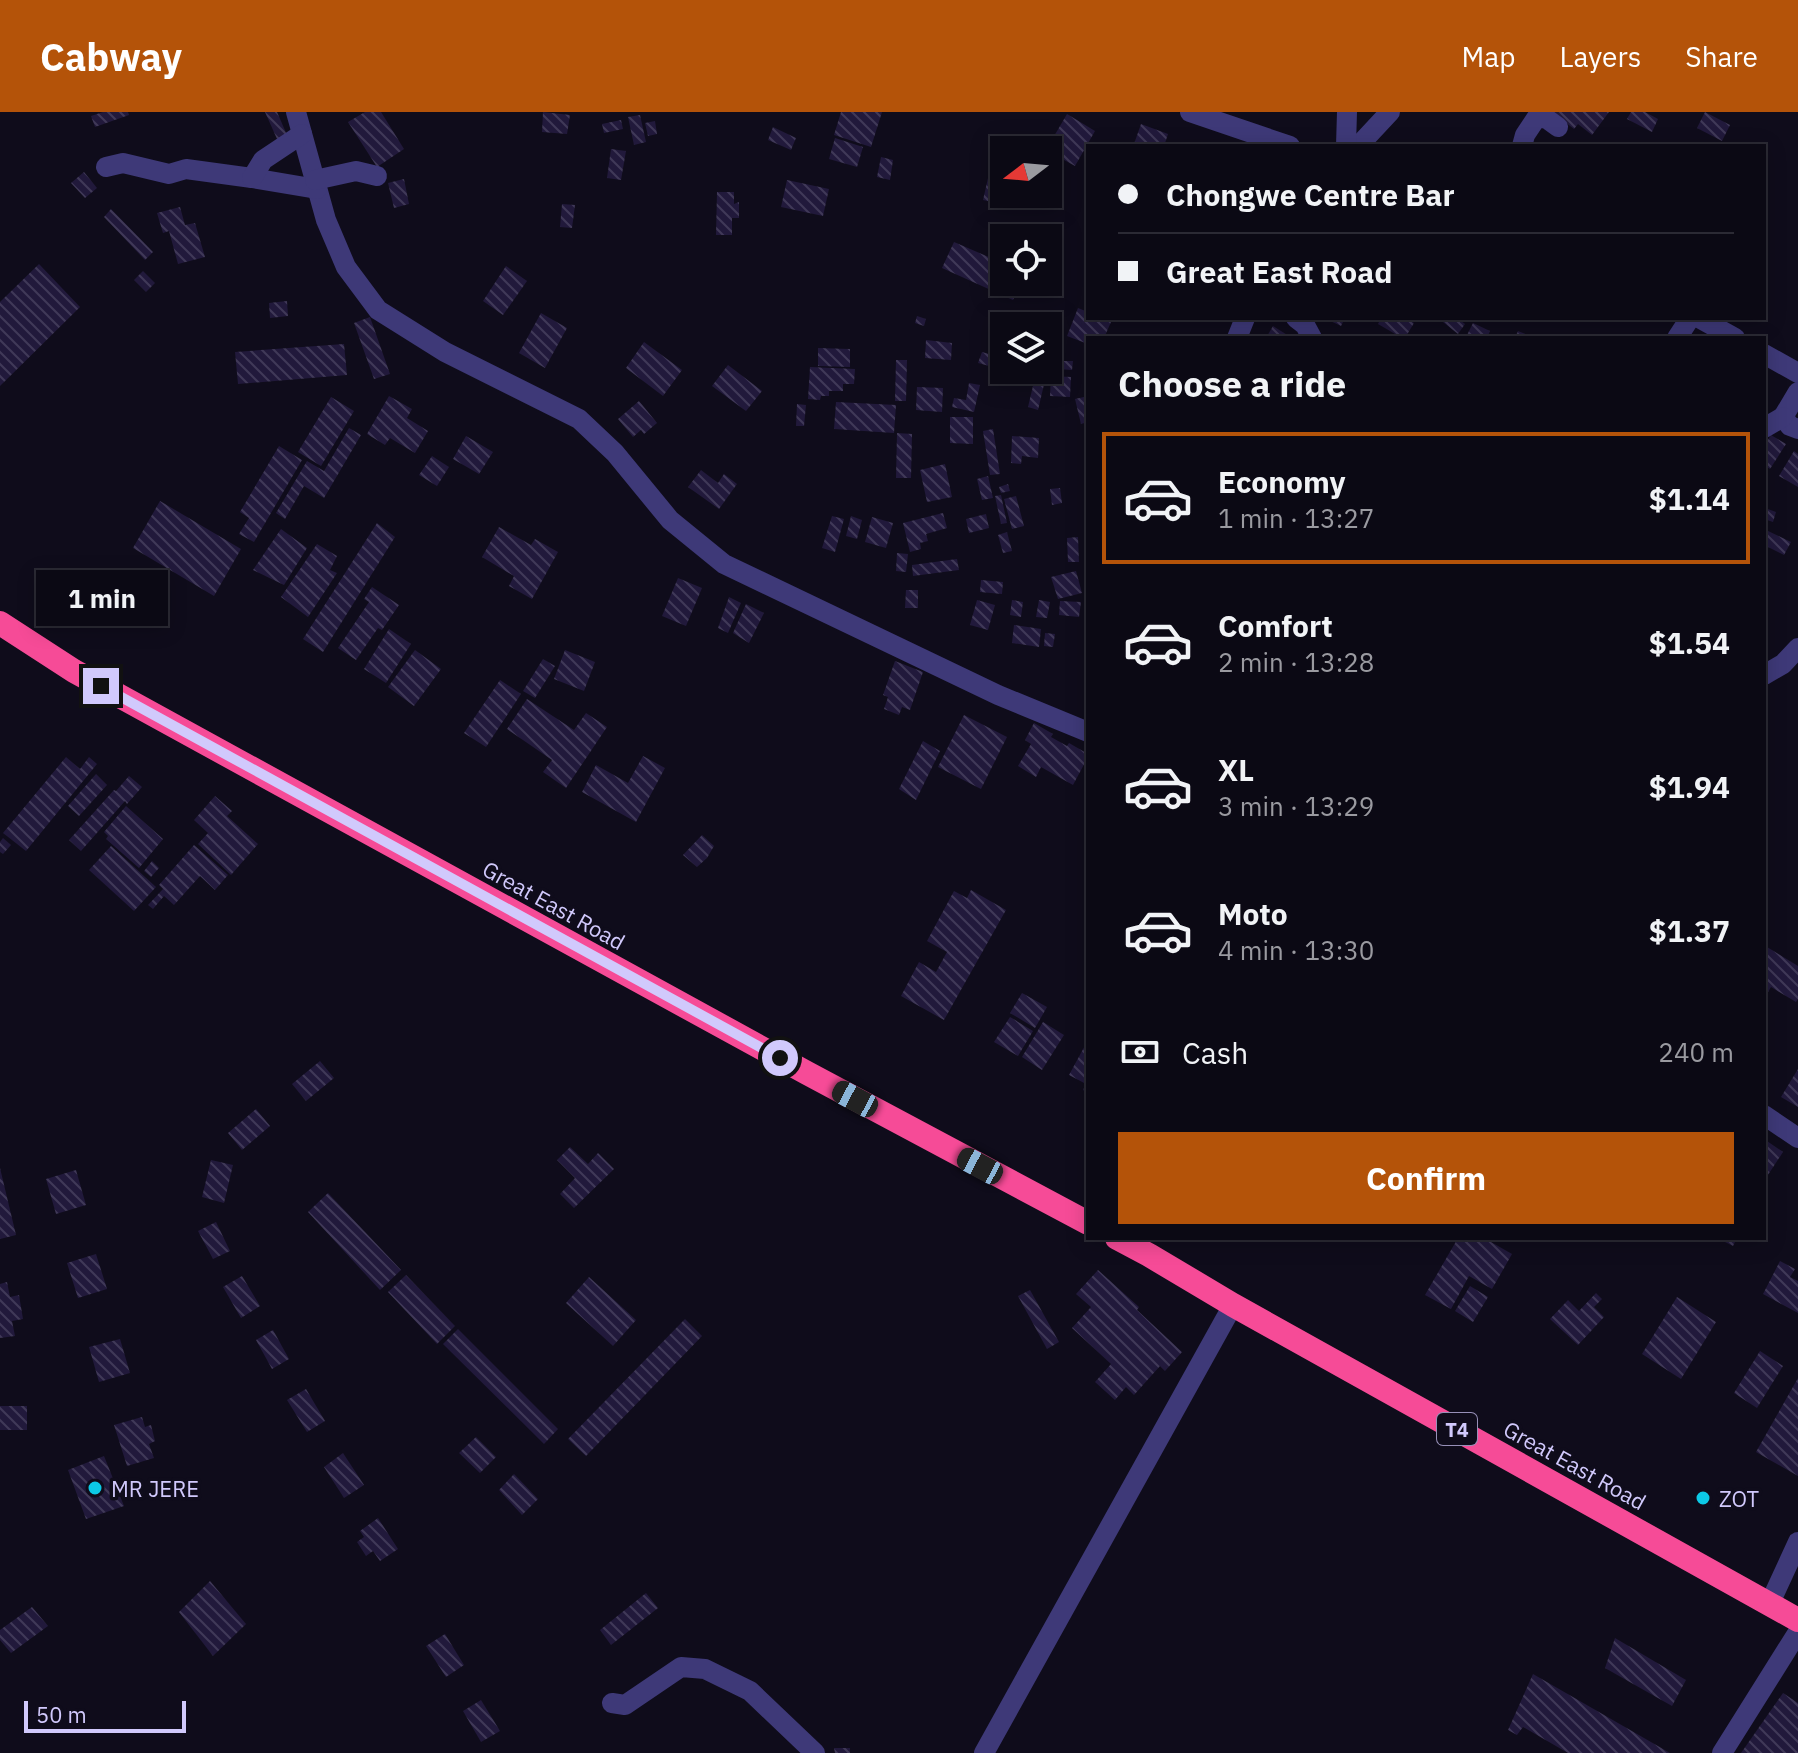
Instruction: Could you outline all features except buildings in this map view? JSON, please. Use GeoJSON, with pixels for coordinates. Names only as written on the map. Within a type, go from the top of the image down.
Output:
{"type":"FeatureCollection","features":[{"type":"Feature","properties":{"kind":"highway","name":"Great East Road"},"geometry":{"type":"LineString","coordinates":[[0,623],[74,671],[793,1066],[1086,1222]]}},
{"type":"Feature","properties":{"kind":"highway","name":"Great East Road"},"geometry":{"type":"LineString","coordinates":[[1121,1240],[1798,1620]]}},
{"type":"Feature","properties":{"kind":"street"},"geometry":{"type":"LineString","coordinates":[[296,112],[326,220],[346,267],[378,310],[445,352],[579,419],[615,453],[670,520],[724,564],[998,695],[1086,731]]}},
{"type":"Feature","properties":{"kind":"street"},"geometry":{"type":"LineString","coordinates":[[1190,112],[1284,144]]}},
{"type":"Feature","properties":{"kind":"street"},"geometry":{"type":"LineString","coordinates":[[1347,112],[1361,144]]}},
{"type":"Feature","properties":{"kind":"street"},"geometry":{"type":"LineString","coordinates":[[1362,144],[1390,112]]}},
{"type":"Feature","properties":{"kind":"street"},"geometry":{"type":"LineString","coordinates":[[1523,144],[1537,117],[1547,119],[1558,127]]}},
{"type":"Feature","properties":{"kind":"street"},"geometry":{"type":"LineString","coordinates":[[252,178],[263,160],[302,134]]}},
{"type":"Feature","properties":{"kind":"street"},"geometry":{"type":"LineString","coordinates":[[106,167],[123,163],[169,174],[186,169],[316,184],[356,171],[377,176]]}},
{"type":"Feature","properties":{"kind":"street"},"geometry":{"type":"LineString","coordinates":[[1299,320],[1311,336]]}},
{"type":"Feature","properties":{"kind":"street"},"geometry":{"type":"LineString","coordinates":[[1703,320],[1731,336]]}},
{"type":"Feature","properties":{"kind":"street"},"geometry":{"type":"LineString","coordinates":[[1766,355],[1798,373]]}},
{"type":"Feature","properties":{"kind":"street"},"geometry":{"type":"LineString","coordinates":[[1766,428],[1790,423],[1798,392]]}},
{"type":"Feature","properties":{"kind":"street"},"geometry":{"type":"LineString","coordinates":[[1766,674],[1783,664],[1798,648]]}},
{"type":"Feature","properties":{"kind":"street"},"geometry":{"type":"LineString","coordinates":[[1766,1116],[1798,1138]]}},
{"type":"Feature","properties":{"kind":"street"},"geometry":{"type":"LineString","coordinates":[[989,1751],[1233,1305]]}},
{"type":"Feature","properties":{"kind":"street"},"geometry":{"type":"LineString","coordinates":[[1769,1605],[1798,1542]]}},
{"type":"Feature","properties":{"kind":"street"},"geometry":{"type":"LineString","coordinates":[[1722,1753],[1798,1632]]}},
{"type":"Feature","properties":{"kind":"street"},"geometry":{"type":"LineString","coordinates":[[612,1703],[625,1705],[681,1667],[705,1669],[750,1691],[815,1753]]}},
{"type":"Feature","properties":{"kind":"place","name":"MR JERE"},"geometry":{"type":"Point","coordinates":[95,1488]}},
{"type":"Feature","properties":{"kind":"place","name":"ZOT"},"geometry":{"type":"Point","coordinates":[1703,1498]}},
{"type":"Feature","properties":{"kind":"route"},"geometry":{"type":"LineString","coordinates":[[101,686],[780,1058]]}}]}
